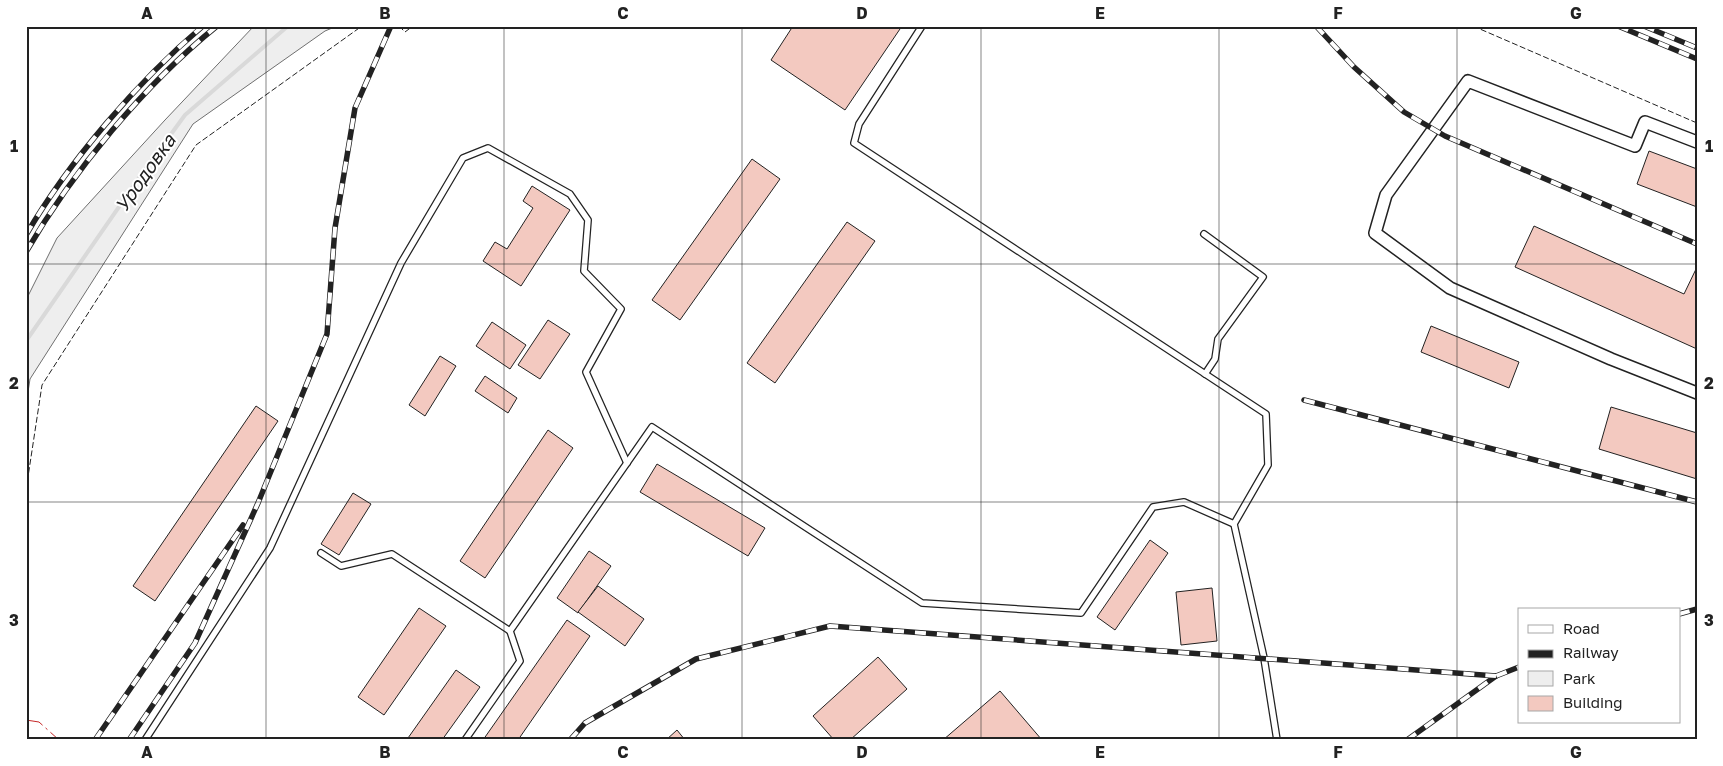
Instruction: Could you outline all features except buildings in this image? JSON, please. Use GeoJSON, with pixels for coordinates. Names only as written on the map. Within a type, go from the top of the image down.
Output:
{"type":"FeatureCollection","features":[{"type":"Feature","properties":{"kind":"street"},"geometry":{"type":"LineString","coordinates":[[1697,142],[1645,122],[1635,146],[1468,81],[1386,195],[1375,233],[1450,288],[1611,359],[1697,393]]}},
{"type":"Feature","properties":{"kind":"lane"},"geometry":{"type":"LineString","coordinates":[[922,26],[859,124],[854,143],[1266,414],[1268,465],[1234,524],[1264,658],[1276,740]]}},
{"type":"Feature","properties":{"kind":"lane"},"geometry":{"type":"LineString","coordinates":[[145,740],[270,548],[401,264],[463,158],[488,148],[570,194],[588,220],[584,271],[621,309],[586,372],[627,463]]}},
{"type":"Feature","properties":{"kind":"lane"},"geometry":{"type":"LineString","coordinates":[[1204,234],[1263,277],[1218,339],[1215,358],[1205,374]]}},
{"type":"Feature","properties":{"kind":"lane"},"geometry":{"type":"LineString","coordinates":[[510,631],[652,427],[922,603],[1081,613],[1153,507],[1184,502],[1234,524]]}},
{"type":"Feature","properties":{"kind":"lane"},"geometry":{"type":"LineString","coordinates":[[321,554],[341,566],[392,554],[510,631],[520,661],[465,740]]}},
{"type":"Feature","properties":{"kind":"green space"},"geometry":{"type":"Polygon","coordinates":[[[254,26],[337,26],[325,31],[193,124],[30,379],[26,405],[26,300],[57,238],[254,26]]]}},
{"type":"Feature","properties":{"kind":"waterway","name":"Уродовка"},"geometry":{"type":"LineString","coordinates":[[26,341],[185,115],[288,26]]}},
{"type":"Feature","properties":{"kind":"railway"},"geometry":{"type":"LineString","coordinates":[[26,235],[43,207],[106,123],[154,71],[203,26]]}},
{"type":"Feature","properties":{"kind":"railway"},"geometry":{"type":"LineString","coordinates":[[26,252],[65,191],[112,131],[163,75],[217,26]]}},
{"type":"Feature","properties":{"kind":"railway"},"geometry":{"type":"LineString","coordinates":[[129,740],[195,643],[258,503],[327,334],[335,228],[355,108],[391,26]]}},
{"type":"Feature","properties":{"kind":"railway"},"geometry":{"type":"LineString","coordinates":[[1316,26],[1354,67],[1404,112],[1445,136],[1697,244]]}},
{"type":"Feature","properties":{"kind":"railway"},"geometry":{"type":"LineString","coordinates":[[1618,26],[1697,59]]}},
{"type":"Feature","properties":{"kind":"railway"},"geometry":{"type":"LineString","coordinates":[[1644,26],[1697,48]]}},
{"type":"Feature","properties":{"kind":"railway"},"geometry":{"type":"LineString","coordinates":[[1304,400],[1697,502]]}},
{"type":"Feature","properties":{"kind":"railway"},"geometry":{"type":"LineString","coordinates":[[95,740],[243,525]]}},
{"type":"Feature","properties":{"kind":"railway"},"geometry":{"type":"LineString","coordinates":[[1680,614],[1697,609]]}},
{"type":"Feature","properties":{"kind":"railway"},"geometry":{"type":"LineString","coordinates":[[570,740],[585,723],[696,659],[830,626],[1496,676]]}},
{"type":"Feature","properties":{"kind":"railway"},"geometry":{"type":"LineString","coordinates":[[1407,740],[1496,676],[1518,667]]}},
{"type":"Feature","properties":{"kind":"fence"},"geometry":{"type":"LineString","coordinates":[[26,490],[42,385],[196,145],[362,26]]}},
{"type":"Feature","properties":{"kind":"fence"},"geometry":{"type":"LineString","coordinates":[[399,26],[405,32],[413,26]]}},
{"type":"Feature","properties":{"kind":"fence"},"geometry":{"type":"LineString","coordinates":[[1473,26],[1697,123]]}},
{"type":"Feature","properties":{"kind":"power"},"geometry":{"type":"LineString","coordinates":[[26,720],[39,722],[59,740]]}}]}
